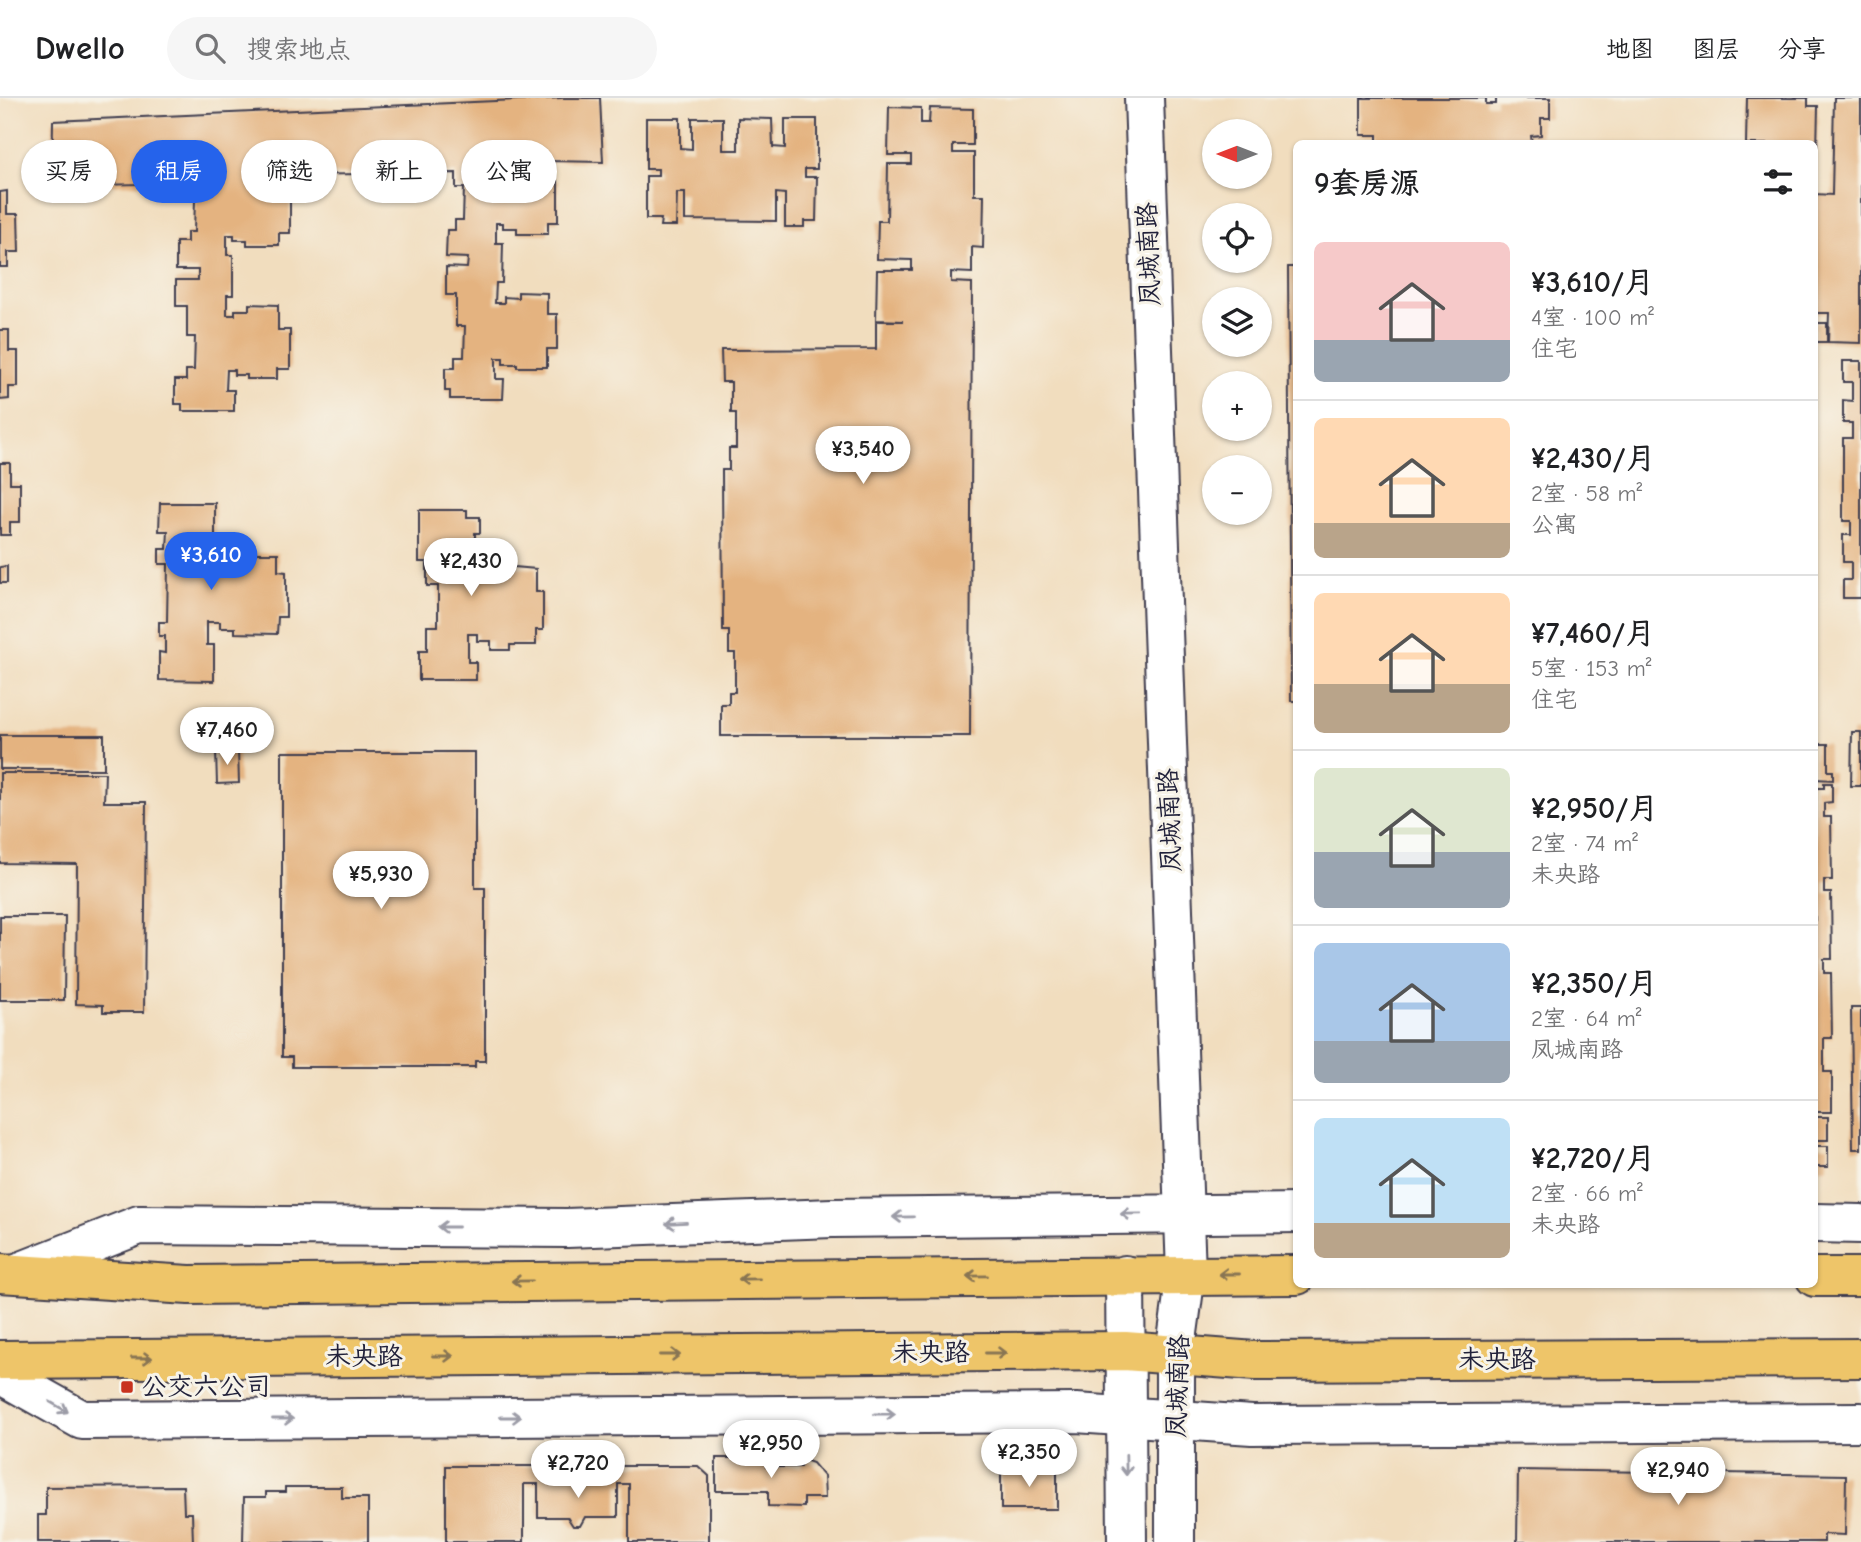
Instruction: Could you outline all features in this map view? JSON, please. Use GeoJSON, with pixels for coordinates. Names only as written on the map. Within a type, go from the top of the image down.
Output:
{"type":"FeatureCollection","features":[{"type":"Feature","properties":{"kind":"main road"},"geometry":{"type":"LineString","coordinates":[[8,1273],[189,1285],[1293,1275]]}},
{"type":"Feature","properties":{"kind":"main road"},"geometry":{"type":"LineString","coordinates":[[1818,1277],[1861,1277]]}},
{"type":"Feature","properties":{"kind":"main road","name":"未央路"},"geometry":{"type":"LineString","coordinates":[[0,1360],[1125,1351],[1255,1361],[1861,1357]]}},
{"type":"Feature","properties":{"kind":"street","name":"凤城南路"},"geometry":{"type":"LineString","coordinates":[[1144,98],[1186,1274],[1175,1355],[1175,1542]]}},
{"type":"Feature","properties":{"kind":"street"},"geometry":{"type":"LineString","coordinates":[[8,1273],[139,1225],[567,1228],[832,1218],[1293,1213]]}},
{"type":"Feature","properties":{"kind":"street"},"geometry":{"type":"LineString","coordinates":[[1818,1223],[1861,1224]]}},
{"type":"Feature","properties":{"kind":"street","name":"凤城南路"},"geometry":{"type":"LineString","coordinates":[[1125,1275],[1127,1542]]}},
{"type":"Feature","properties":{"kind":"street"},"geometry":{"type":"LineString","coordinates":[[0,1374],[82,1420],[1076,1413],[1252,1425],[1861,1422]]}},
{"type":"Feature","properties":{"kind":"building"},"geometry":{"type":"Polygon","coordinates":[[[600,98],[603,162],[557,161],[557,140],[461,140],[461,188],[456,188],[456,173],[447,173],[447,140],[351,140],[351,174],[337,174],[337,140],[241,140],[241,203],[290,203],[290,233],[279,233],[279,245],[247,245],[247,240],[234,240],[234,235],[227,235],[227,255],[233,255],[233,295],[227,295],[227,315],[235,315],[235,310],[249,310],[249,304],[278,305],[278,330],[290,330],[290,369],[277,369],[277,379],[247,379],[247,375],[234,375],[234,370],[227,370],[226,390],[234,390],[234,411],[182,411],[182,404],[175,404],[175,380],[186,380],[186,370],[194,370],[195,337],[187,337],[187,306],[176,306],[176,280],[198,280],[198,270],[176,270],[176,242],[187,242],[187,232],[194,232],[195,203],[227,203],[227,140],[131,140],[131,184],[117,185],[117,140],[53,140],[53,121],[600,98]]]}},
{"type":"Feature","properties":{"kind":"building"},"geometry":{"type":"Polygon","coordinates":[[[1361,98],[1486,98],[1486,104],[1496,104],[1496,98],[1550,98],[1550,118],[1541,118],[1541,135],[1531,136],[1532,140],[1377,140],[1377,135],[1361,135],[1361,98]]]}},
{"type":"Feature","properties":{"kind":"building"},"geometry":{"type":"Polygon","coordinates":[[[1747,98],[1808,98],[1808,106],[1818,106],[1817,140],[1746,140],[1747,98]]]}},
{"type":"Feature","properties":{"kind":"building"},"geometry":{"type":"Polygon","coordinates":[[[1834,98],[1861,98],[1861,343],[1828,342],[1829,313],[1818,313],[1818,194],[1832,195],[1834,98]]]}},
{"type":"Feature","properties":{"kind":"building"},"geometry":{"type":"Polygon","coordinates":[[[889,107],[921,108],[921,123],[929,123],[930,108],[973,109],[973,145],[953,145],[953,153],[974,153],[974,195],[984,195],[983,248],[972,247],[972,273],[951,272],[951,282],[972,283],[970,736],[721,736],[721,704],[729,704],[729,692],[735,692],[735,653],[729,653],[729,631],[723,631],[722,470],[729,470],[729,448],[736,448],[736,413],[731,413],[731,382],[722,382],[721,350],[876,349],[876,321],[903,321],[876,320],[877,270],[912,270],[912,260],[877,259],[878,221],[887,221],[888,164],[911,164],[911,155],[888,155],[889,107]]]}},
{"type":"Feature","properties":{"kind":"building"},"geometry":{"type":"Polygon","coordinates":[[[646,118],[680,118],[680,148],[692,149],[692,118],[723,118],[723,150],[738,150],[738,118],[772,119],[773,147],[785,148],[785,119],[817,119],[817,169],[805,169],[805,177],[817,177],[816,221],[804,221],[804,227],[785,227],[785,194],[776,193],[776,221],[685,220],[685,193],[677,193],[676,226],[660,226],[661,219],[646,219],[646,176],[658,176],[658,169],[646,169],[646,118]]]}},
{"type":"Feature","properties":{"kind":"building"},"geometry":{"type":"Polygon","coordinates":[[[558,181],[558,222],[548,222],[548,234],[517,234],[517,228],[503,228],[503,223],[496,223],[496,243],[503,243],[502,283],[496,283],[495,303],[504,303],[504,297],[518,298],[518,292],[547,293],[547,314],[557,314],[557,349],[547,349],[547,367],[517,367],[517,364],[503,364],[503,358],[496,358],[496,379],[504,379],[503,399],[450,399],[450,391],[445,391],[445,368],[455,368],[455,357],[464,357],[465,326],[456,326],[456,295],[446,295],[446,267],[467,268],[468,258],[446,257],[447,230],[455,230],[455,220],[463,220],[464,203],[557,203],[558,181]]]}},
{"type":"Feature","properties":{"kind":"building"},"geometry":{"type":"Polygon","coordinates":[[[7,191],[7,214],[18,214],[19,252],[8,252],[8,267],[0,267],[0,192],[7,191]]]}},
{"type":"Feature","properties":{"kind":"building"},"geometry":{"type":"Polygon","coordinates":[[[1288,267],[1293,267],[1291,701],[1288,267]]]}},
{"type":"Feature","properties":{"kind":"building"},"geometry":{"type":"Polygon","coordinates":[[[1818,323],[1827,323],[1827,342],[1818,342],[1818,323]]]}},
{"type":"Feature","properties":{"kind":"building"},"geometry":{"type":"Polygon","coordinates":[[[0,330],[9,330],[9,351],[18,351],[18,387],[9,387],[9,399],[0,400],[0,330]]]}},
{"type":"Feature","properties":{"kind":"building"},"geometry":{"type":"Polygon","coordinates":[[[1843,361],[1861,361],[1861,598],[1843,598],[1843,580],[1851,580],[1851,562],[1843,562],[1843,535],[1851,535],[1851,521],[1843,521],[1843,438],[1852,438],[1852,423],[1843,423],[1843,400],[1852,401],[1852,382],[1843,382],[1843,361]]]}},
{"type":"Feature","properties":{"kind":"building"},"geometry":{"type":"Polygon","coordinates":[[[0,463],[10,463],[10,483],[20,483],[20,522],[10,522],[10,535],[0,535],[0,463]]]}},
{"type":"Feature","properties":{"kind":"building"},"geometry":{"type":"Polygon","coordinates":[[[160,503],[215,503],[215,540],[209,540],[208,564],[221,564],[221,558],[236,558],[236,553],[278,553],[278,571],[286,572],[286,617],[278,617],[277,634],[235,633],[235,628],[220,628],[220,622],[207,622],[207,645],[214,645],[214,681],[159,680],[159,652],[165,653],[165,636],[159,636],[159,622],[167,622],[168,564],[159,564],[159,549],[167,549],[168,531],[159,531],[160,503]]]}},
{"type":"Feature","properties":{"kind":"building"},"geometry":{"type":"Polygon","coordinates":[[[419,510],[467,510],[467,517],[480,517],[480,533],[475,533],[475,552],[469,552],[469,579],[477,579],[477,572],[491,572],[491,565],[536,569],[536,592],[543,592],[543,630],[536,630],[536,645],[510,645],[510,650],[491,650],[491,641],[477,641],[477,634],[468,634],[468,662],[476,662],[476,680],[419,680],[419,651],[427,651],[427,626],[438,626],[438,586],[427,586],[427,562],[419,562],[419,510]]]}},
{"type":"Feature","properties":{"kind":"building"},"geometry":{"type":"Polygon","coordinates":[[[7,566],[7,583],[0,583],[0,567],[7,566]]]}},
{"type":"Feature","properties":{"kind":"building"},"geometry":{"type":"Polygon","coordinates":[[[1852,732],[1861,732],[1861,786],[1851,786],[1852,732]]]}},
{"type":"Feature","properties":{"kind":"building"},"geometry":{"type":"Polygon","coordinates":[[[0,735],[104,735],[104,769],[0,769],[0,735]]]}},
{"type":"Feature","properties":{"kind":"building"},"geometry":{"type":"Polygon","coordinates":[[[1818,744],[1828,744],[1828,771],[1833,771],[1833,780],[1818,779],[1818,744]]]}},
{"type":"Feature","properties":{"kind":"building"},"geometry":{"type":"Polygon","coordinates":[[[216,750],[238,750],[239,783],[217,784],[216,750]]]}},
{"type":"Feature","properties":{"kind":"building"},"geometry":{"type":"Polygon","coordinates":[[[282,752],[475,752],[475,888],[485,888],[485,1061],[475,1061],[475,1067],[292,1067],[292,1057],[282,1057],[282,752]]]}},
{"type":"Feature","properties":{"kind":"building"},"geometry":{"type":"Polygon","coordinates":[[[0,773],[105,773],[104,802],[146,802],[144,1012],[103,1012],[103,1005],[76,1004],[77,864],[0,863],[0,773]]]}},
{"type":"Feature","properties":{"kind":"building"},"geometry":{"type":"Polygon","coordinates":[[[1824,783],[1832,783],[1832,802],[1824,803],[1824,817],[1831,817],[1832,880],[1824,880],[1824,893],[1831,893],[1832,959],[1824,959],[1824,973],[1831,973],[1832,1038],[1824,1038],[1824,1072],[1832,1072],[1832,1112],[1818,1112],[1818,788],[1824,788],[1824,783]]]}},
{"type":"Feature","properties":{"kind":"building"},"geometry":{"type":"Polygon","coordinates":[[[0,916],[65,916],[64,1000],[0,1000],[0,916]]]}},
{"type":"Feature","properties":{"kind":"building"},"geometry":{"type":"Polygon","coordinates":[[[1851,1008],[1861,1008],[1861,1149],[1853,1149],[1851,1008]]]}},
{"type":"Feature","properties":{"kind":"building"},"geometry":{"type":"Polygon","coordinates":[[[1818,1117],[1828,1117],[1828,1140],[1818,1140],[1818,1117]]]}},
{"type":"Feature","properties":{"kind":"building"},"geometry":{"type":"Polygon","coordinates":[[[1818,1146],[1828,1146],[1828,1167],[1818,1167],[1818,1146]]]}},
{"type":"Feature","properties":{"kind":"building"},"geometry":{"type":"Polygon","coordinates":[[[716,1458],[766,1458],[766,1467],[801,1467],[802,1459],[813,1463],[824,1476],[825,1498],[804,1498],[804,1507],[768,1506],[768,1491],[716,1491],[716,1458]]]}},
{"type":"Feature","properties":{"kind":"building"},"geometry":{"type":"Polygon","coordinates":[[[446,1466],[698,1466],[709,1476],[709,1542],[629,1542],[629,1484],[618,1484],[618,1517],[585,1517],[580,1526],[573,1526],[567,1517],[538,1517],[538,1484],[524,1484],[524,1542],[446,1542],[446,1466]]]}},
{"type":"Feature","properties":{"kind":"building"},"geometry":{"type":"Polygon","coordinates":[[[1001,1470],[1057,1470],[1057,1509],[1001,1509],[1001,1470]]]}},
{"type":"Feature","properties":{"kind":"building"},"geometry":{"type":"Polygon","coordinates":[[[1518,1470],[1846,1475],[1845,1535],[1824,1534],[1824,1542],[1517,1542],[1518,1470]]]}},
{"type":"Feature","properties":{"kind":"building"},"geometry":{"type":"Polygon","coordinates":[[[183,1486],[184,1513],[192,1513],[193,1542],[38,1542],[38,1515],[46,1515],[46,1487],[183,1486]]]}},
{"type":"Feature","properties":{"kind":"building"},"geometry":{"type":"Polygon","coordinates":[[[285,1487],[342,1487],[342,1498],[368,1498],[368,1542],[243,1542],[244,1497],[266,1497],[266,1492],[285,1492],[285,1487]]]}},
{"type":"Feature","properties":{"kind":"place","name":"公交六公司"},"geometry":{"type":"Point","coordinates":[127,1387]}}]}
